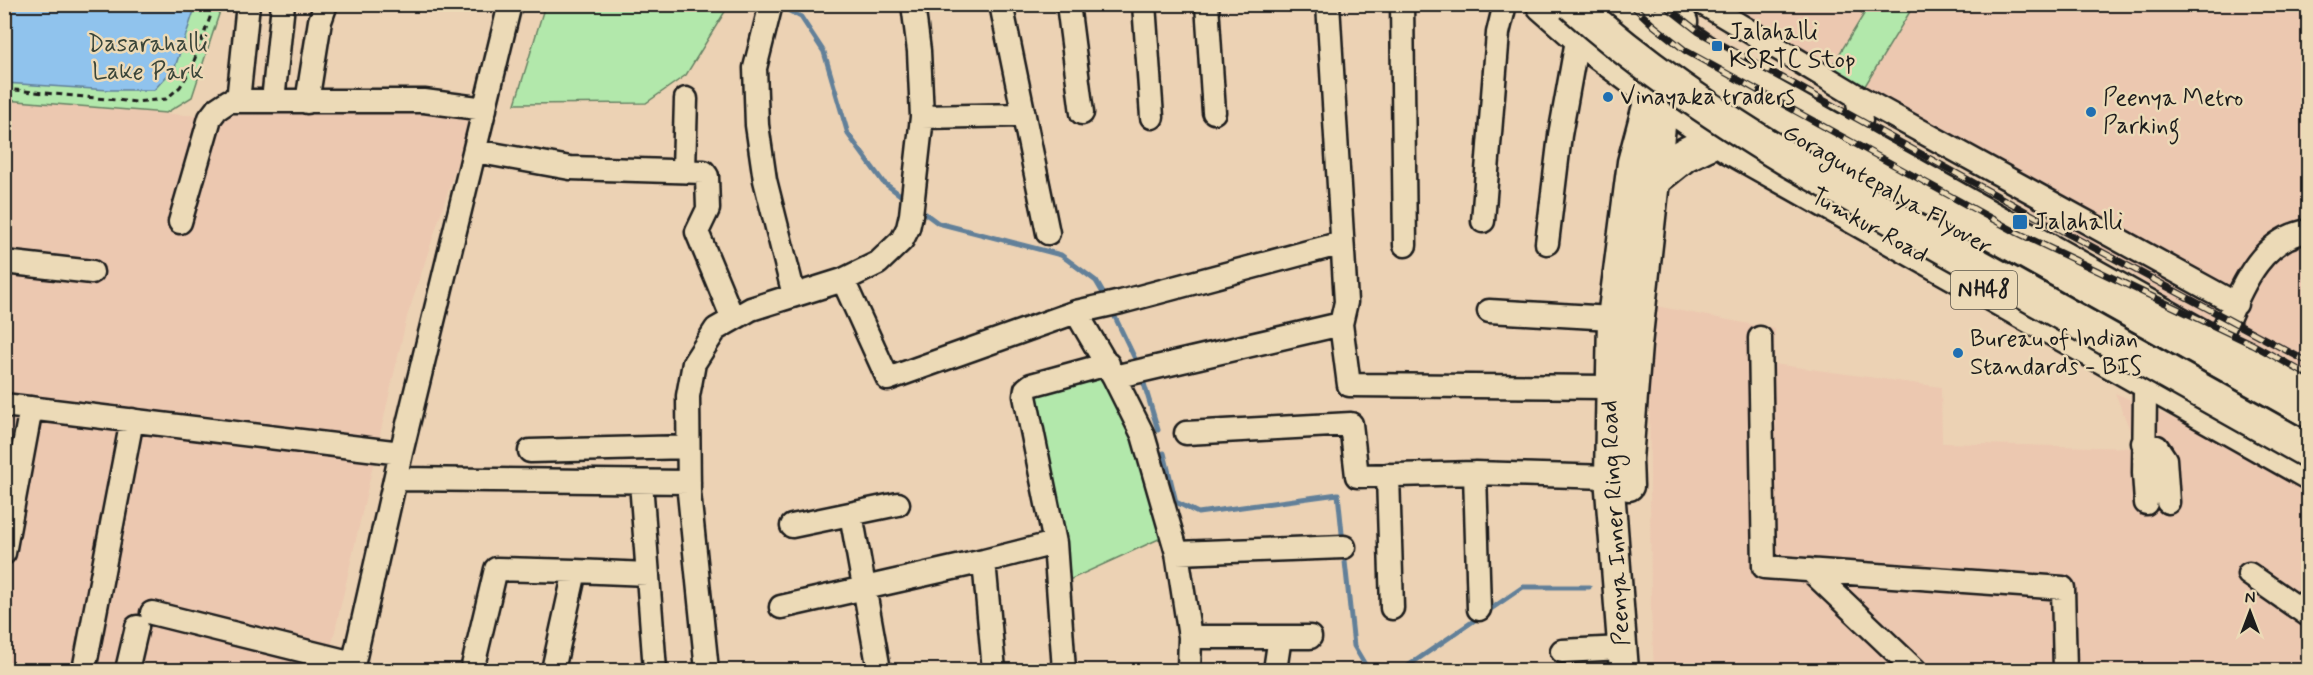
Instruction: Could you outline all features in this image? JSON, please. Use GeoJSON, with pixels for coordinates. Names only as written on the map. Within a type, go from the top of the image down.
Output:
{"type":"FeatureCollection","features":[{"type":"Feature","properties":{"kind":"highway","name":"Tumkur Road"},"geometry":{"type":"LineString","coordinates":[[1543,4],[1593,48],[1725,144],[2308,472]]}},
{"type":"Feature","properties":{"kind":"highway","name":"Goraguntepalya Flyover"},"geometry":{"type":"LineString","coordinates":[[1573,4],[1663,77],[1782,156],[2308,451]]}},
{"type":"Feature","properties":{"kind":"highway","name":"Goraguntepalya Flyover"},"geometry":{"type":"LineString","coordinates":[[1602,4],[1629,27],[1749,111],[2308,427]]}},
{"type":"Feature","properties":{"kind":"highway","name":"NH48"},"geometry":{"type":"LineString","coordinates":[[1623,4],[1684,25],[1749,96],[2308,410]]}},
{"type":"Feature","properties":{"kind":"highway"},"geometry":{"type":"LineString","coordinates":[[1654,179],[1684,155],[1725,144]]}},
{"type":"Feature","properties":{"kind":"main road"},"geometry":{"type":"LineString","coordinates":[[1649,89],[1684,25]]}},
{"type":"Feature","properties":{"kind":"main road","name":"Peenya Inner Ring Road"},"geometry":{"type":"LineString","coordinates":[[1628,663],[1628,459],[1654,179],[1649,89]]}},
{"type":"Feature","properties":{"kind":"main road","name":"Peenya Inner Ring Road"},"geometry":{"type":"LineString","coordinates":[[1628,663],[1609,477],[1612,318],[1632,162],[1649,89]]}},
{"type":"Feature","properties":{"kind":"street"},"geometry":{"type":"LineString","coordinates":[[238,101],[248,4]]}},
{"type":"Feature","properties":{"kind":"street"},"geometry":{"type":"LineString","coordinates":[[273,101],[283,4]]}},
{"type":"Feature","properties":{"kind":"street"},"geometry":{"type":"LineString","coordinates":[[307,102],[320,21],[326,4]]}},
{"type":"Feature","properties":{"kind":"street"},"geometry":{"type":"LineString","coordinates":[[127,670],[144,620],[352,667],[401,453],[510,4]]}},
{"type":"Feature","properties":{"kind":"street"},"geometry":{"type":"LineString","coordinates":[[771,4],[755,68],[757,125],[765,180],[794,295]]}},
{"type":"Feature","properties":{"kind":"street"},"geometry":{"type":"LineString","coordinates":[[707,670],[689,482],[688,396],[694,363],[716,329],[752,309],[843,280],[879,263],[902,240],[908,228],[913,204],[922,117],[919,51],[913,4]]}},
{"type":"Feature","properties":{"kind":"street"},"geometry":{"type":"LineString","coordinates":[[1000,4],[1048,233]]}},
{"type":"Feature","properties":{"kind":"street"},"geometry":{"type":"LineString","coordinates":[[1068,4],[1082,113]]}},
{"type":"Feature","properties":{"kind":"street"},"geometry":{"type":"LineString","coordinates":[[1144,4],[1152,117]]}},
{"type":"Feature","properties":{"kind":"street"},"geometry":{"type":"LineString","coordinates":[[1208,4],[1214,112]]}},
{"type":"Feature","properties":{"kind":"street"},"geometry":{"type":"LineString","coordinates":[[1328,4],[1346,302],[1341,324],[1357,476],[1475,473],[1609,477]]}},
{"type":"Feature","properties":{"kind":"street"},"geometry":{"type":"LineString","coordinates":[[1402,4],[1404,245]]}},
{"type":"Feature","properties":{"kind":"street"},"geometry":{"type":"LineString","coordinates":[[1483,221],[1497,33],[1505,4]]}},
{"type":"Feature","properties":{"kind":"street"},"geometry":{"type":"LineString","coordinates":[[1528,4],[1605,68],[1649,89]]}},
{"type":"Feature","properties":{"kind":"street"},"geometry":{"type":"LineString","coordinates":[[1649,4],[1684,25],[1755,80],[2308,390]]}},
{"type":"Feature","properties":{"kind":"street"},"geometry":{"type":"LineString","coordinates":[[1684,25],[1857,96],[2236,304]]}},
{"type":"Feature","properties":{"kind":"street"},"geometry":{"type":"LineString","coordinates":[[1547,243],[1557,155],[1576,46]]}},
{"type":"Feature","properties":{"kind":"street"},"geometry":{"type":"LineString","coordinates":[[1854,136],[1861,121],[1857,96]]}},
{"type":"Feature","properties":{"kind":"street"},"geometry":{"type":"LineString","coordinates":[[684,170],[686,99]]}},
{"type":"Feature","properties":{"kind":"street"},"geometry":{"type":"LineString","coordinates":[[180,222],[210,118],[222,104],[238,101],[424,101],[485,108]]}},
{"type":"Feature","properties":{"kind":"street"},"geometry":{"type":"LineString","coordinates":[[922,117],[1022,115]]}},
{"type":"Feature","properties":{"kind":"street"},"geometry":{"type":"LineString","coordinates":[[1725,144],[1739,166],[2308,486]]}},
{"type":"Feature","properties":{"kind":"street"},"geometry":{"type":"LineString","coordinates":[[475,151],[570,168],[704,172],[707,176],[708,208],[697,232],[733,319]]}},
{"type":"Feature","properties":{"kind":"street"},"geometry":{"type":"LineString","coordinates":[[2219,339],[2254,267],[2272,245],[2308,231]]}},
{"type":"Feature","properties":{"kind":"street"},"geometry":{"type":"LineString","coordinates":[[843,280],[888,379],[1076,312],[1342,243]]}},
{"type":"Feature","properties":{"kind":"street"},"geometry":{"type":"LineString","coordinates":[[4,262],[92,272]]}},
{"type":"Feature","properties":{"kind":"street"},"geometry":{"type":"LineString","coordinates":[[1490,311],[1612,318]]}},
{"type":"Feature","properties":{"kind":"street"},"geometry":{"type":"LineString","coordinates":[[1076,312],[1125,370],[1177,553],[1190,637],[1189,670]]}},
{"type":"Feature","properties":{"kind":"street"},"geometry":{"type":"LineString","coordinates":[[1064,670],[1055,543],[1025,396],[1026,389],[1031,385],[1125,370],[1341,324]]}},
{"type":"Feature","properties":{"kind":"street"},"geometry":{"type":"LineString","coordinates":[[1760,338],[1764,567],[2064,588],[2066,670]]}},
{"type":"Feature","properties":{"kind":"street"},"geometry":{"type":"LineString","coordinates":[[1348,385],[1610,387]]}},
{"type":"Feature","properties":{"kind":"street"},"geometry":{"type":"LineString","coordinates":[[2145,395],[2143,443],[2157,502]]}},
{"type":"Feature","properties":{"kind":"street"},"geometry":{"type":"LineString","coordinates":[[4,405],[401,453]]}},
{"type":"Feature","properties":{"kind":"street"},"geometry":{"type":"LineString","coordinates":[[4,553],[31,408]]}},
{"type":"Feature","properties":{"kind":"street"},"geometry":{"type":"LineString","coordinates":[[84,670],[132,420]]}},
{"type":"Feature","properties":{"kind":"street"},"geometry":{"type":"LineString","coordinates":[[1186,434],[1351,424]]}},
{"type":"Feature","properties":{"kind":"street"},"geometry":{"type":"LineString","coordinates":[[530,451],[688,447]]}},
{"type":"Feature","properties":{"kind":"street"},"geometry":{"type":"LineString","coordinates":[[1475,473],[1479,609]]}},
{"type":"Feature","properties":{"kind":"street"},"geometry":{"type":"LineString","coordinates":[[1388,475],[1392,608]]}},
{"type":"Feature","properties":{"kind":"street"},"geometry":{"type":"LineString","coordinates":[[396,479],[689,482]]}},
{"type":"Feature","properties":{"kind":"street"},"geometry":{"type":"LineString","coordinates":[[641,482],[655,670]]}},
{"type":"Feature","properties":{"kind":"street"},"geometry":{"type":"LineString","coordinates":[[792,526],[897,504]]}},
{"type":"Feature","properties":{"kind":"street"},"geometry":{"type":"LineString","coordinates":[[851,514],[879,670]]}},
{"type":"Feature","properties":{"kind":"street"},"geometry":{"type":"LineString","coordinates":[[782,606],[1055,543]]}},
{"type":"Feature","properties":{"kind":"street"},"geometry":{"type":"LineString","coordinates":[[1177,553],[1344,548]]}},
{"type":"Feature","properties":{"kind":"street"},"geometry":{"type":"LineString","coordinates":[[984,561],[994,670]]}},
{"type":"Feature","properties":{"kind":"street"},"geometry":{"type":"LineString","coordinates":[[472,670],[496,569],[648,574]]}},
{"type":"Feature","properties":{"kind":"street"},"geometry":{"type":"LineString","coordinates":[[1810,570],[1915,670]]}},
{"type":"Feature","properties":{"kind":"street"},"geometry":{"type":"LineString","coordinates":[[553,670],[575,571]]}},
{"type":"Feature","properties":{"kind":"street"},"geometry":{"type":"LineString","coordinates":[[2249,574],[2308,615]]}},
{"type":"Feature","properties":{"kind":"street"},"geometry":{"type":"LineString","coordinates":[[1190,637],[1310,637]]}},
{"type":"Feature","properties":{"kind":"street"},"geometry":{"type":"LineString","coordinates":[[1275,670],[1280,637]]}},
{"type":"Feature","properties":{"kind":"street"},"geometry":{"type":"LineString","coordinates":[[1562,651],[1628,663]]}},
{"type":"Feature","properties":{"kind":"path"},"geometry":{"type":"LineString","coordinates":[[4,89],[136,102],[166,99],[180,87],[190,69],[215,4]]}},
{"type":"Feature","properties":{"kind":"shaded area"},"geometry":{"type":"Polygon","coordinates":[[[1713,5],[2308,5],[2308,670],[1654,670],[1651,610],[1649,354],[1656,306],[1775,329],[1774,364],[1941,387],[1942,443],[2137,448],[2115,393],[2241,448],[2265,359],[1713,5]]]}},
{"type":"Feature","properties":{"kind":"shaded area"},"geometry":{"type":"Polygon","coordinates":[[[4,100],[184,115],[474,112],[407,317],[326,670],[5,670],[4,100]]]}},
{"type":"Feature","properties":{"kind":"green space"},"geometry":{"type":"Polygon","coordinates":[[[545,4],[729,5],[686,75],[646,103],[515,104],[545,4]]]}},
{"type":"Feature","properties":{"kind":"green space","name":"Dasarahalli Lake Park"},"geometry":{"type":"Polygon","coordinates":[[[4,5],[222,5],[192,97],[166,113],[5,100],[4,5]]]}},
{"type":"Feature","properties":{"kind":"green space"},"geometry":{"type":"Polygon","coordinates":[[[1849,5],[1914,5],[1857,99],[1824,79],[1864,14],[1849,5]]]}},
{"type":"Feature","properties":{"kind":"green space"},"geometry":{"type":"Polygon","coordinates":[[[1109,360],[1161,538],[1067,581],[1026,382],[1109,360]]]}},
{"type":"Feature","properties":{"kind":"water","name":"Dasarahalli Lake Park"},"geometry":{"type":"Polygon","coordinates":[[[4,5],[196,5],[175,67],[154,90],[109,90],[5,83],[4,5]]]}},
{"type":"Feature","properties":{"kind":"waterway"},"geometry":{"type":"LineString","coordinates":[[784,8],[801,17],[824,52],[848,134],[883,182],[907,200]]}},
{"type":"Feature","properties":{"kind":"waterway"},"geometry":{"type":"LineString","coordinates":[[919,209],[938,223],[1061,255],[1096,281],[1103,293]]}},
{"type":"Feature","properties":{"kind":"waterway"},"geometry":{"type":"LineString","coordinates":[[1115,317],[1138,365]]}},
{"type":"Feature","properties":{"kind":"waterway"},"geometry":{"type":"LineString","coordinates":[[1142,377],[1158,430]]}},
{"type":"Feature","properties":{"kind":"waterway"},"geometry":{"type":"LineString","coordinates":[[1164,453],[1176,502],[1198,513],[1338,494],[1343,543]]}},
{"type":"Feature","properties":{"kind":"waterway"},"geometry":{"type":"LineString","coordinates":[[1344,552],[1354,646],[1367,668],[1374,670]]}},
{"type":"Feature","properties":{"kind":"waterway"},"geometry":{"type":"LineString","coordinates":[[1402,670],[1523,587],[1589,587]]}},
{"type":"Feature","properties":{"kind":"railway"},"geometry":{"type":"LineString","coordinates":[[1631,4],[1686,51],[2016,232],[2252,344],[2308,375]]}},
{"type":"Feature","properties":{"kind":"railway"},"geometry":{"type":"LineString","coordinates":[[1663,4],[1699,32],[2027,212],[2308,362]]}},
{"type":"Feature","properties":{"kind":"place","name":"Jalahalli KSRTC Stop"},"geometry":{"type":"Point","coordinates":[1717,46]}},
{"type":"Feature","properties":{"kind":"place","name":"Vinayaka traders"},"geometry":{"type":"Point","coordinates":[1608,97]}},
{"type":"Feature","properties":{"kind":"place","name":"Peenya Metro Parking"},"geometry":{"type":"Point","coordinates":[2091,112]}},
{"type":"Feature","properties":{"kind":"place","name":"Jalahalli"},"geometry":{"type":"Point","coordinates":[2020,222]}},
{"type":"Feature","properties":{"kind":"place","name":"Bureau of Indian Standards - BIS"},"geometry":{"type":"Point","coordinates":[1958,353]}}]}
